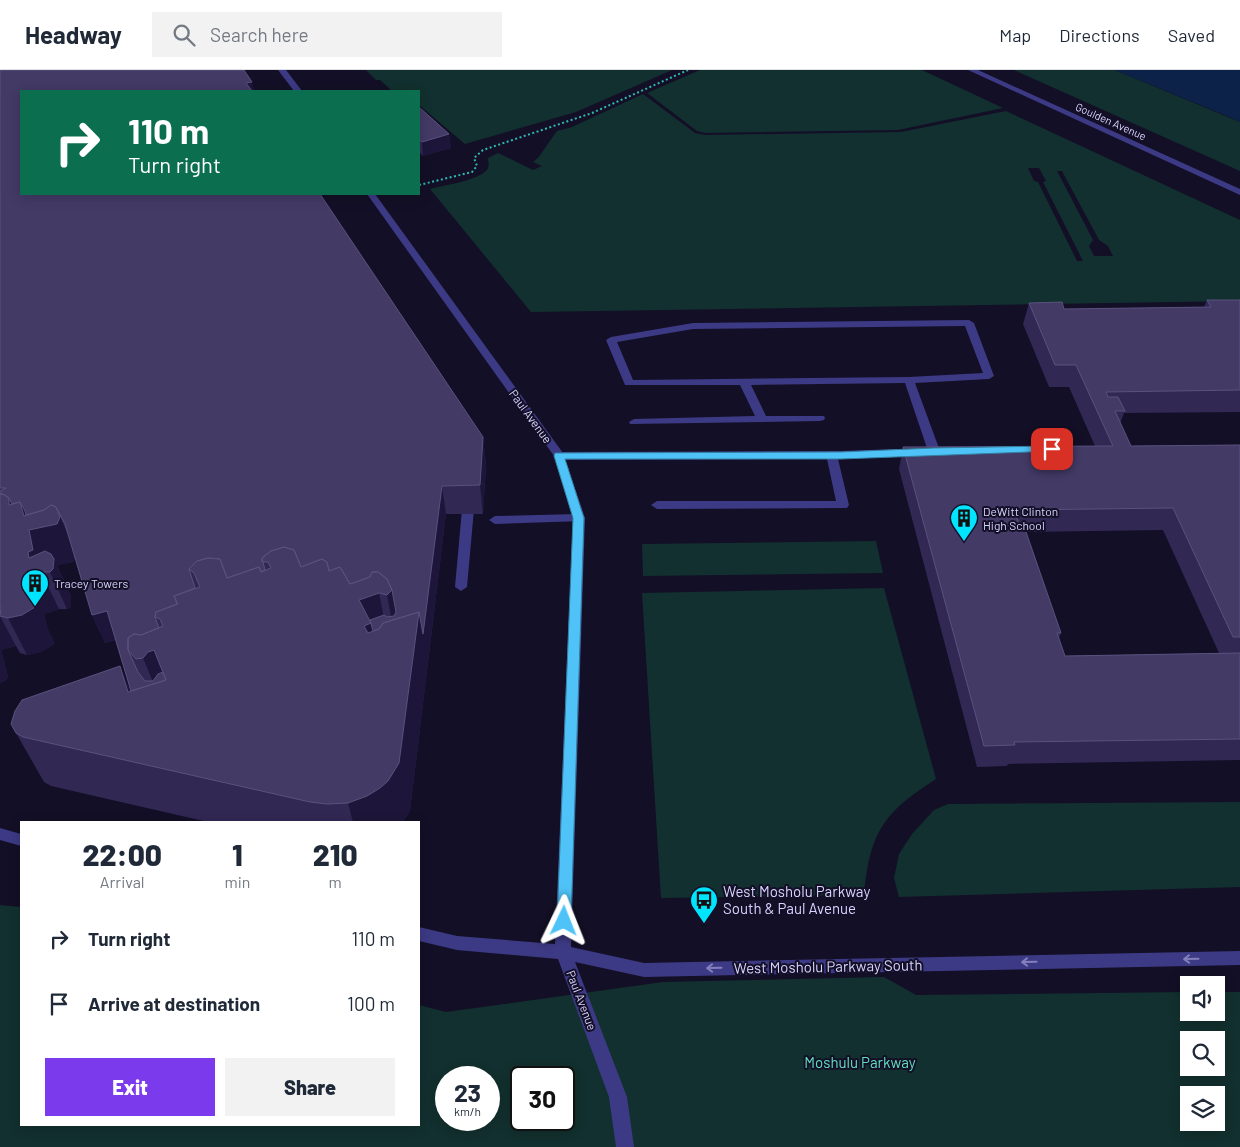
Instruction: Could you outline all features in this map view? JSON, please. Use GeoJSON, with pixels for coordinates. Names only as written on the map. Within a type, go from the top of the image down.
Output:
{"type":"FeatureCollection","features":[{"type":"Feature","properties":{"kind":"street"},"geometry":{"type":"LineString","coordinates":[[282,70],[297,90]]}},
{"type":"Feature","properties":{"kind":"street","name":"Goulden Avenue"},"geometry":{"type":"LineString","coordinates":[[972,70],[1240,192]]}},
{"type":"Feature","properties":{"kind":"street","name":"Paul Avenue"},"geometry":{"type":"LineString","coordinates":[[372,195],[559,456],[578,518],[563,952],[618,1097],[625,1147]]}},
{"type":"Feature","properties":{"kind":"street"},"geometry":{"type":"LineString","coordinates":[[969,323],[989,376],[909,380],[629,383],[611,340],[693,326],[969,323]]}},
{"type":"Feature","properties":{"kind":"street"},"geometry":{"type":"LineString","coordinates":[[559,456],[832,455],[938,451],[909,380]]}},
{"type":"Feature","properties":{"kind":"street"},"geometry":{"type":"LineString","coordinates":[[744,382],[762,419]]}},
{"type":"Feature","properties":{"kind":"street"},"geometry":{"type":"LineString","coordinates":[[634,422],[820,418]]}},
{"type":"Feature","properties":{"kind":"street"},"geometry":{"type":"LineString","coordinates":[[657,505],[842,506],[832,455]]}},
{"type":"Feature","properties":{"kind":"street"},"geometry":{"type":"LineString","coordinates":[[460,587],[468,524],[469,485]]}},
{"type":"Feature","properties":{"kind":"street"},"geometry":{"type":"LineString","coordinates":[[495,520],[578,518]]}},
{"type":"Feature","properties":{"kind":"street"},"geometry":{"type":"LineString","coordinates":[[0,834],[20,841]]}},
{"type":"Feature","properties":{"kind":"street"},"geometry":{"type":"LineString","coordinates":[[0,844],[20,841]]}},
{"type":"Feature","properties":{"kind":"street","name":"West Mosholu Parkway South"},"geometry":{"type":"LineString","coordinates":[[420,934],[456,943],[563,952],[644,970],[1240,958]]}},
{"type":"Feature","properties":{"kind":"path"},"geometry":{"type":"LineString","coordinates":[[420,185],[472,172],[477,166],[474,158],[483,150],[592,113],[688,70]]}},
{"type":"Feature","properties":{"kind":"green space"},"geometry":{"type":"Polygon","coordinates":[[[366,70],[672,70],[576,112],[465,144],[420,106],[420,90],[391,90],[380,80],[376,80],[366,70]]]}},
{"type":"Feature","properties":{"kind":"green space"},"geometry":{"type":"Polygon","coordinates":[[[700,70],[922,70],[1003,108],[898,130],[705,133],[697,131],[647,93],[700,70]]]}},
{"type":"Feature","properties":{"kind":"green space"},"geometry":{"type":"Polygon","coordinates":[[[1014,70],[1115,70],[1240,122],[1240,171],[1014,70]]]}},
{"type":"Feature","properties":{"kind":"green space"},"geometry":{"type":"Polygon","coordinates":[[[643,94],[695,133],[705,135],[901,132],[1006,111],[1240,220],[1240,301],[531,312],[430,189],[468,180],[482,174],[489,166],[488,158],[498,153],[533,170],[542,166],[533,162],[538,158],[557,131],[572,127],[643,94]],[[1028,168],[1034,181],[1038,182],[1077,261],[1083,261],[1043,182],[1046,181],[1039,168],[1028,168]],[[1057,171],[1093,240],[1089,246],[1094,256],[1113,256],[1108,246],[1099,240],[1062,171],[1057,171]]]}},
{"type":"Feature","properties":{"kind":"green space"},"geometry":{"type":"Polygon","coordinates":[[[876,541],[883,573],[643,576],[642,544],[876,541]]]}},
{"type":"Feature","properties":{"kind":"green space"},"geometry":{"type":"Polygon","coordinates":[[[884,588],[936,779],[903,803],[882,826],[870,855],[864,895],[661,898],[642,593],[884,588]]]}},
{"type":"Feature","properties":{"kind":"green space"},"geometry":{"type":"Polygon","coordinates":[[[1240,802],[1240,887],[899,897],[894,878],[899,854],[912,834],[934,810],[948,804],[1240,802]]]}},
{"type":"Feature","properties":{"kind":"green space","name":"Moshulu Parkway"},"geometry":{"type":"Polygon","coordinates":[[[0,905],[20,907],[20,1126],[420,1126],[420,1005],[446,1012],[663,982],[884,977],[916,995],[1180,992],[1180,1021],[1225,1021],[1225,992],[1240,992],[1240,1147],[0,1147],[0,905]]]}},
{"type":"Feature","properties":{"kind":"water"},"geometry":{"type":"Polygon","coordinates":[[[1115,70],[1240,70],[1240,122],[1227,116],[1115,70]]]}},
{"type":"Feature","properties":{"kind":"building"},"geometry":{"type":"Polygon","coordinates":[[[0,70],[244,70],[252,82],[246,83],[251,90],[20,90],[20,195],[321,195],[483,437],[480,485],[442,486],[423,634],[419,612],[383,623],[379,629],[373,631],[370,620],[384,615],[387,617],[394,616],[396,612],[392,590],[387,579],[378,572],[372,572],[370,577],[350,584],[340,567],[329,571],[327,562],[322,559],[301,567],[294,550],[284,547],[271,551],[262,558],[265,570],[261,572],[259,567],[227,578],[220,559],[208,558],[197,561],[189,569],[195,588],[174,596],[177,604],[156,612],[155,617],[159,628],[141,635],[134,634],[128,638],[128,650],[138,672],[145,681],[153,681],[158,674],[163,672],[166,680],[131,691],[107,611],[92,615],[65,524],[56,507],[51,505],[44,510],[26,515],[20,502],[12,504],[9,498],[0,494],[0,491],[6,488],[0,488],[0,70]]]}},
{"type":"Feature","properties":{"kind":"building"},"geometry":{"type":"Polygon","coordinates":[[[420,108],[449,134],[422,142],[420,140],[420,108]]]}},
{"type":"Feature","properties":{"kind":"building","name":"DeWitt Clinton High School"},"geometry":{"type":"Polygon","coordinates":[[[1207,300],[1240,300],[1240,390],[1106,392],[1108,397],[1118,397],[1125,411],[1115,411],[1131,446],[1240,445],[1240,637],[1233,637],[1173,508],[1014,510],[1021,529],[1025,529],[1061,633],[1057,633],[1065,656],[1240,653],[1240,739],[1014,742],[1015,745],[984,746],[903,447],[1113,446],[1076,365],[1055,365],[1029,303],[1062,302],[1064,309],[1211,307],[1207,300]]]}},
{"type":"Feature","properties":{"kind":"building"},"geometry":{"type":"Polygon","coordinates":[[[0,494],[9,498],[9,505],[20,502],[24,516],[44,510],[51,505],[56,507],[60,517],[57,524],[29,530],[33,550],[28,552],[29,558],[45,551],[51,554],[54,559],[53,569],[50,572],[26,576],[32,602],[36,605],[22,615],[8,618],[0,616],[0,494]]]}},
{"type":"Feature","properties":{"kind":"building"},"geometry":{"type":"Polygon","coordinates":[[[284,547],[294,550],[301,567],[322,559],[327,562],[329,571],[340,567],[350,584],[370,577],[372,572],[378,572],[387,579],[392,590],[387,595],[379,593],[359,600],[371,623],[364,626],[368,633],[379,629],[383,623],[419,612],[399,763],[388,781],[380,788],[367,796],[348,803],[327,804],[310,802],[23,737],[16,733],[11,724],[15,711],[22,700],[120,666],[128,692],[166,680],[154,650],[148,652],[143,658],[136,659],[128,650],[128,638],[134,634],[141,635],[163,626],[160,619],[155,617],[156,612],[178,604],[174,596],[200,587],[194,573],[189,569],[197,561],[208,558],[220,559],[227,578],[259,567],[261,572],[271,568],[268,562],[262,562],[262,558],[271,551],[284,547]]]}},
{"type":"Feature","properties":{"kind":"place","name":"DeWitt Clinton High School"},"geometry":{"type":"Point","coordinates":[964,542]}},
{"type":"Feature","properties":{"kind":"place","name":"Tracey Towers"},"geometry":{"type":"Point","coordinates":[35,607]}},
{"type":"Feature","properties":{"kind":"place","name":"West Mosholu Parkway South & Paul Avenue"},"geometry":{"type":"Point","coordinates":[704,924]}},
{"type":"Feature","properties":{"kind":"route"},"geometry":{"type":"LineString","coordinates":[[564,921],[578,518],[559,456],[841,455],[1052,449]]}}]}
